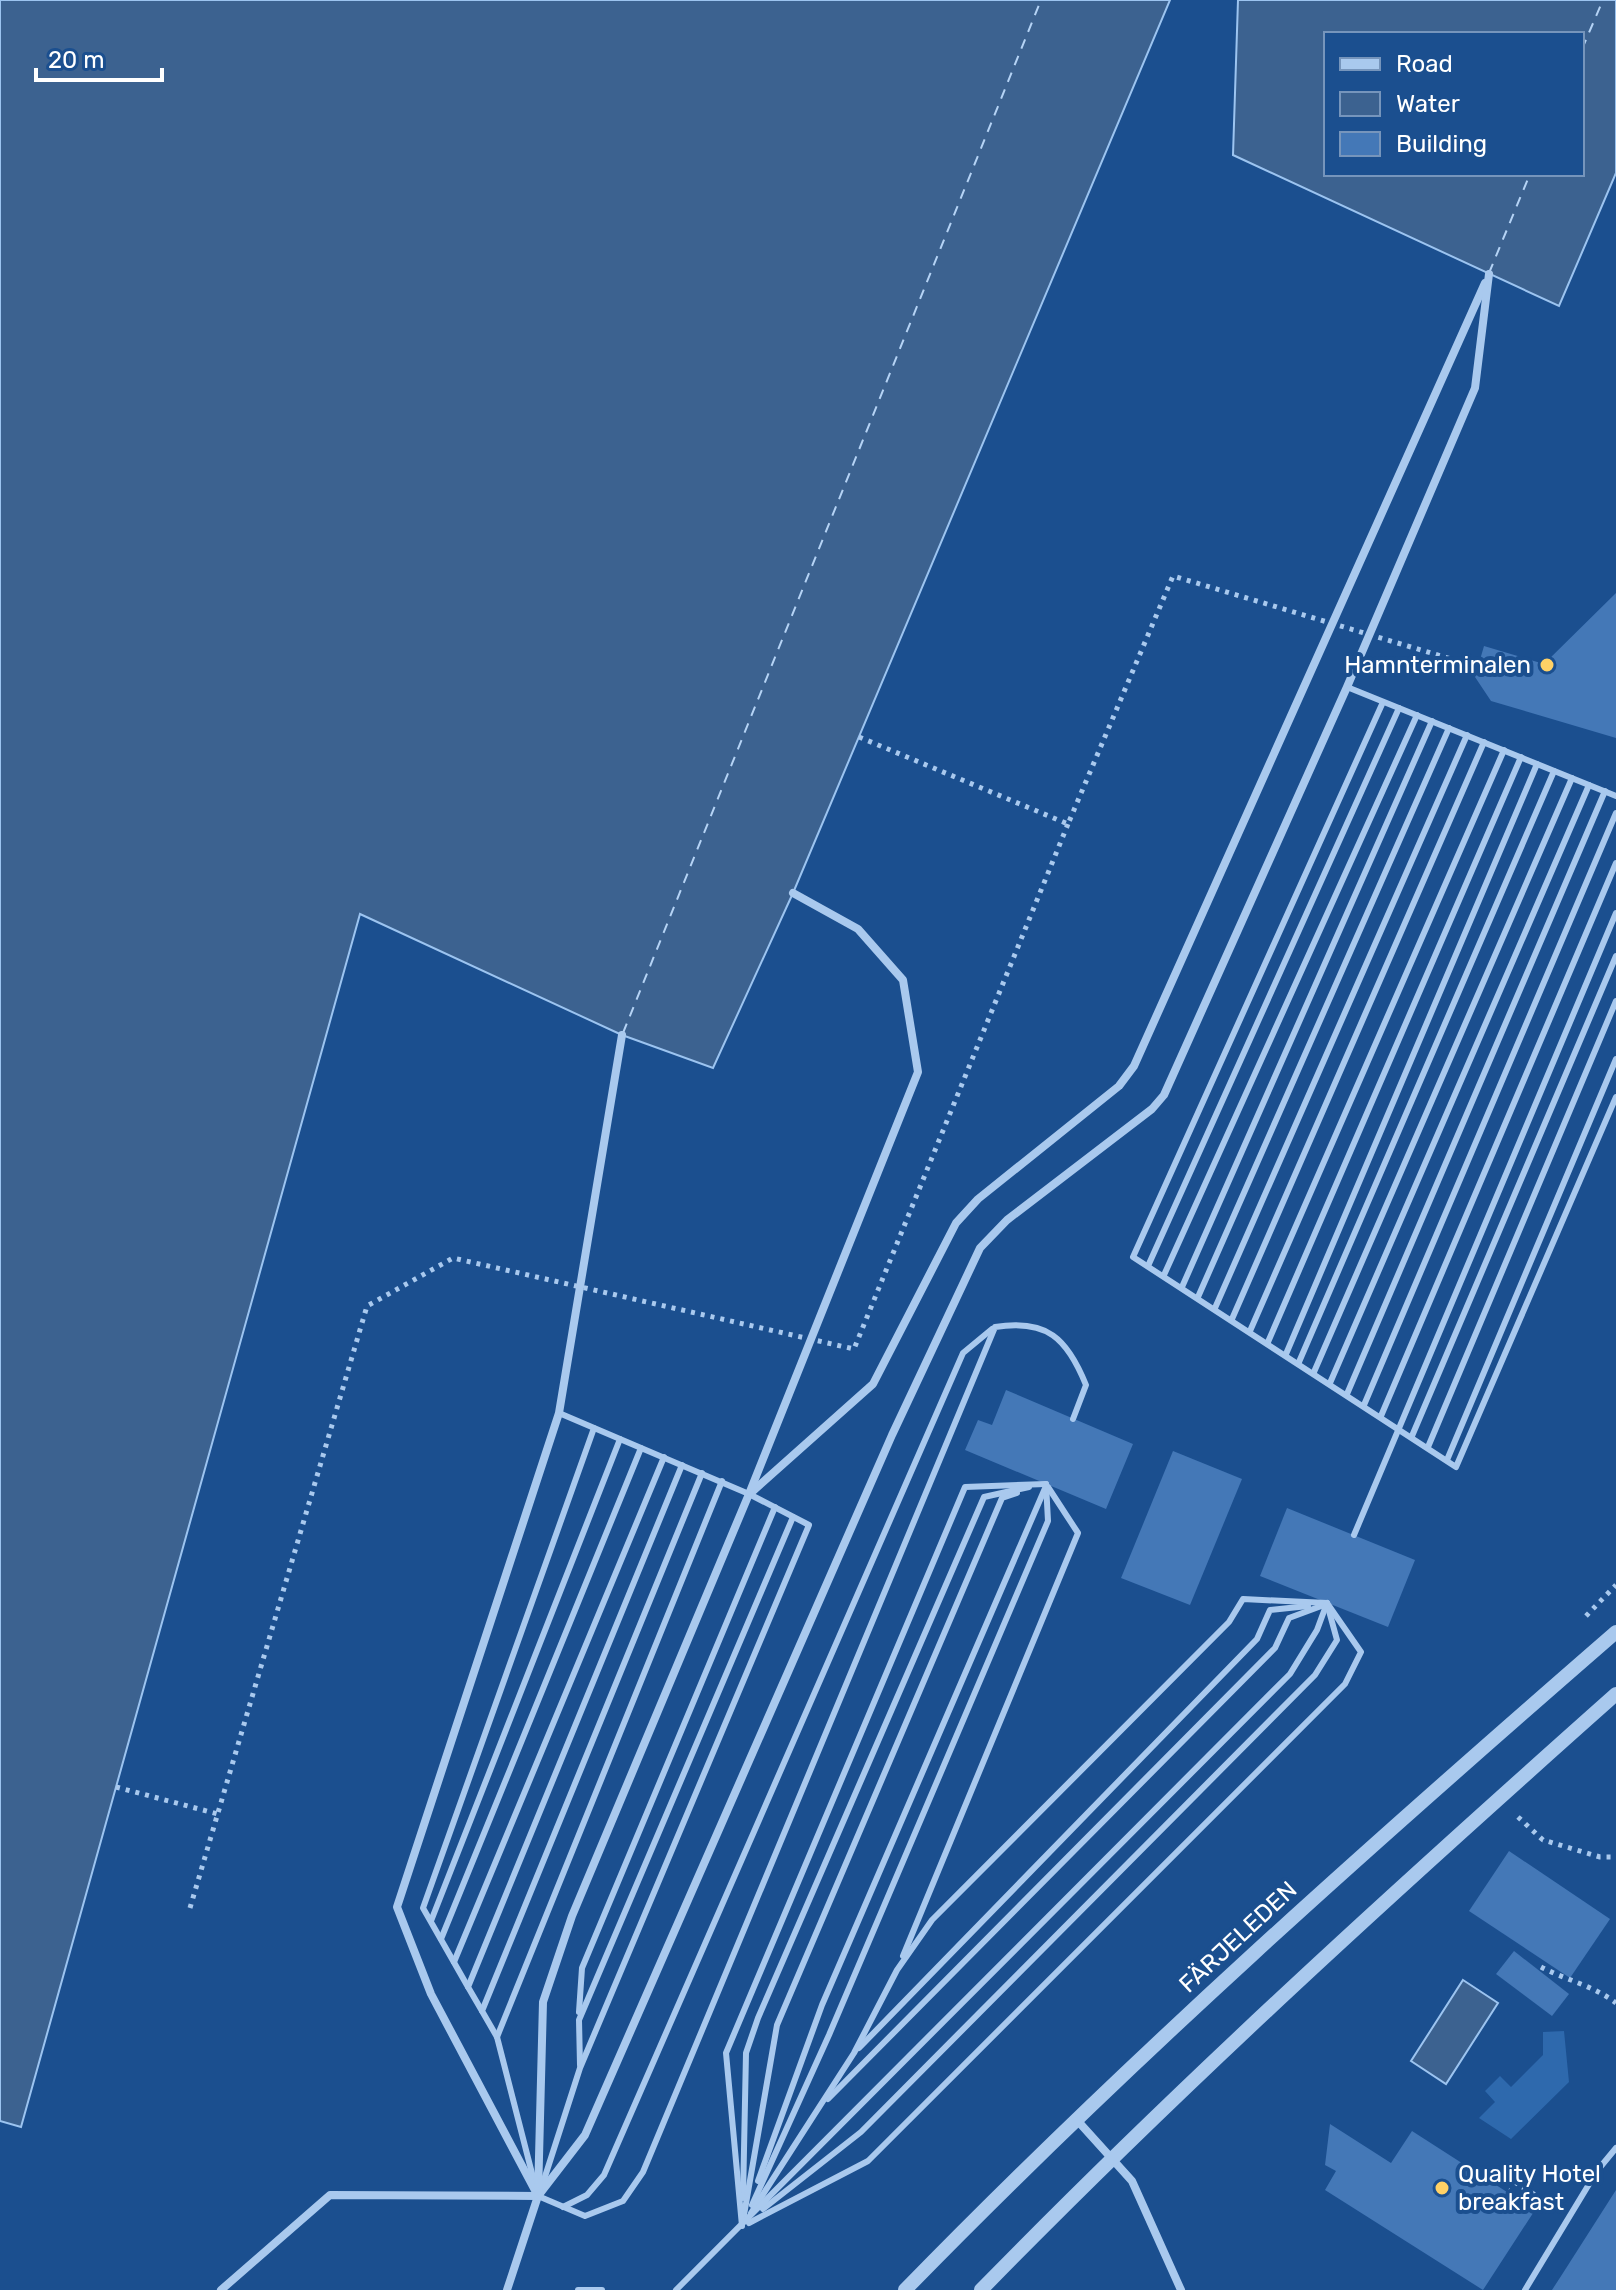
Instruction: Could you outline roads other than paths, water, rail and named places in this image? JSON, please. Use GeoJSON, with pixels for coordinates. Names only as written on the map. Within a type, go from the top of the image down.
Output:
{"type":"FeatureCollection","features":[{"type":"Feature","properties":{"kind":"street"},"geometry":{"type":"LineString","coordinates":[[538,2196],[585,2135],[892,1435],[980,1248],[1007,1220],[1152,1109],[1164,1095],[1347,687],[1475,388],[1489,274],[1134,1066],[1119,1086],[978,1199],[956,1223],[873,1384],[749,1494]]}},
{"type":"Feature","properties":{"kind":"street"},"geometry":{"type":"LineString","coordinates":[[507,2290],[538,2196],[543,2002],[572,1916],[749,1494],[918,1072],[903,980],[858,929],[793,893]]}},
{"type":"Feature","properties":{"kind":"street"},"geometry":{"type":"LineString","coordinates":[[538,2196],[431,1994],[397,1907],[559,1413],[622,1035]]}},
{"type":"Feature","properties":{"kind":"street","name":"FÄRJELEDEN"},"geometry":{"type":"LineString","coordinates":[[905,2290],[1075,2119],[1331,1880],[1616,1632]]}},
{"type":"Feature","properties":{"kind":"street"},"geometry":{"type":"LineString","coordinates":[[981,2290],[1111,2157],[1402,1884],[1616,1694]]}},
{"type":"Feature","properties":{"kind":"street"},"geometry":{"type":"LineString","coordinates":[[1075,2119],[1132,2181],[1181,2290]]}},
{"type":"Feature","properties":{"kind":"street"},"geometry":{"type":"LineString","coordinates":[[221,2290],[330,2195],[538,2196]]}},
{"type":"Feature","properties":{"kind":"lane"},"geometry":{"type":"LineString","coordinates":[[1347,687],[1616,796]]}},
{"type":"Feature","properties":{"kind":"lane"},"geometry":{"type":"LineString","coordinates":[[1383,702],[1133,1257],[1299,1362],[1456,1467],[1616,1097]]}},
{"type":"Feature","properties":{"kind":"lane"},"geometry":{"type":"LineString","coordinates":[[1148,1266],[1399,708]]}},
{"type":"Feature","properties":{"kind":"lane"},"geometry":{"type":"LineString","coordinates":[[1164,1275],[1417,715]]}},
{"type":"Feature","properties":{"kind":"lane"},"geometry":{"type":"LineString","coordinates":[[1182,1287],[1432,721]]}},
{"type":"Feature","properties":{"kind":"lane"},"geometry":{"type":"LineString","coordinates":[[1198,1297],[1449,728]]}},
{"type":"Feature","properties":{"kind":"lane"},"geometry":{"type":"LineString","coordinates":[[1215,1308],[1467,735]]}},
{"type":"Feature","properties":{"kind":"lane"},"geometry":{"type":"LineString","coordinates":[[1232,1319],[1484,742]]}},
{"type":"Feature","properties":{"kind":"lane"},"geometry":{"type":"LineString","coordinates":[[1250,1331],[1504,750]]}},
{"type":"Feature","properties":{"kind":"lane"},"geometry":{"type":"LineString","coordinates":[[1268,1342],[1521,757]]}},
{"type":"Feature","properties":{"kind":"lane"},"geometry":{"type":"LineString","coordinates":[[1286,1354],[1537,764]]}},
{"type":"Feature","properties":{"kind":"lane"},"geometry":{"type":"LineString","coordinates":[[1299,1362],[1554,771]]}},
{"type":"Feature","properties":{"kind":"lane"},"geometry":{"type":"LineString","coordinates":[[1314,1372],[1572,778]]}},
{"type":"Feature","properties":{"kind":"lane"},"geometry":{"type":"LineString","coordinates":[[1330,1383],[1589,785]]}},
{"type":"Feature","properties":{"kind":"lane"},"geometry":{"type":"LineString","coordinates":[[1347,1394],[1605,791]]}},
{"type":"Feature","properties":{"kind":"lane"},"geometry":{"type":"LineString","coordinates":[[1364,1405],[1616,813]]}},
{"type":"Feature","properties":{"kind":"lane"},"geometry":{"type":"LineString","coordinates":[[1381,1416],[1616,863]]}},
{"type":"Feature","properties":{"kind":"lane"},"geometry":{"type":"LineString","coordinates":[[1354,1535],[1616,913]]}},
{"type":"Feature","properties":{"kind":"lane"},"geometry":{"type":"LineString","coordinates":[[1412,1436],[1616,956]]}},
{"type":"Feature","properties":{"kind":"lane"},"geometry":{"type":"LineString","coordinates":[[1428,1447],[1616,1001]]}},
{"type":"Feature","properties":{"kind":"lane"},"geometry":{"type":"LineString","coordinates":[[1447,1460],[1616,1059]]}},
{"type":"Feature","properties":{"kind":"lane"},"geometry":{"type":"LineString","coordinates":[[563,2207],[587,2195],[604,2175],[963,1353],[995,1327],[1023,1323],[1052,1333],[1075,1356],[1086,1385],[1073,1419]]}},
{"type":"Feature","properties":{"kind":"lane"},"geometry":{"type":"LineString","coordinates":[[538,2196],[585,2216],[623,2201],[643,2172],[995,1327]]}},
{"type":"Feature","properties":{"kind":"lane"},"geometry":{"type":"LineString","coordinates":[[538,2196],[580,2068],[809,1525],[722,1481],[559,1413]]}},
{"type":"Feature","properties":{"kind":"lane"},"geometry":{"type":"LineString","coordinates":[[538,2196],[497,2037],[423,1908],[594,1428]]}},
{"type":"Feature","properties":{"kind":"lane"},"geometry":{"type":"LineString","coordinates":[[431,1921],[620,1439]]}},
{"type":"Feature","properties":{"kind":"lane"},"geometry":{"type":"LineString","coordinates":[[441,1939],[641,1448]]}},
{"type":"Feature","properties":{"kind":"lane"},"geometry":{"type":"LineString","coordinates":[[454,1962],[664,1457]]}},
{"type":"Feature","properties":{"kind":"lane"},"geometry":{"type":"LineString","coordinates":[[468,1987],[682,1465]]}},
{"type":"Feature","properties":{"kind":"lane"},"geometry":{"type":"LineString","coordinates":[[482,2011],[702,1473]]}},
{"type":"Feature","properties":{"kind":"lane"},"geometry":{"type":"LineString","coordinates":[[497,2037],[722,1481]]}},
{"type":"Feature","properties":{"kind":"lane"},"geometry":{"type":"LineString","coordinates":[[742,2226],[854,2053],[897,1970],[1078,1533],[1046,1484]]}},
{"type":"Feature","properties":{"kind":"lane"},"geometry":{"type":"LineString","coordinates":[[742,2226],[829,2035],[1048,1521],[1046,1484]]}},
{"type":"Feature","properties":{"kind":"lane"},"geometry":{"type":"LineString","coordinates":[[742,2226],[822,2005],[1046,1484]]}},
{"type":"Feature","properties":{"kind":"lane"},"geometry":{"type":"LineString","coordinates":[[742,2226],[777,2025],[1002,1498],[1046,1484]]}},
{"type":"Feature","properties":{"kind":"lane"},"geometry":{"type":"LineString","coordinates":[[742,2226],[746,2053],[758,2018],[984,1497],[1046,1484]]}},
{"type":"Feature","properties":{"kind":"lane"},"geometry":{"type":"LineString","coordinates":[[742,2226],[726,2053],[965,1487],[1046,1484]]}},
{"type":"Feature","properties":{"kind":"lane"},"geometry":{"type":"LineString","coordinates":[[580,2068],[582,1968],[775,1507]]}},
{"type":"Feature","properties":{"kind":"lane"},"geometry":{"type":"LineString","coordinates":[[579,2020],[793,1517]]}},
{"type":"Feature","properties":{"kind":"lane"},"geometry":{"type":"LineString","coordinates":[[897,1970],[932,1920],[1229,1622],[1243,1599],[1327,1603]]}},
{"type":"Feature","properties":{"kind":"lane"},"geometry":{"type":"LineString","coordinates":[[676,2290],[1290,1674],[1317,1630],[1327,1603]]}},
{"type":"Feature","properties":{"kind":"lane"},"geometry":{"type":"LineString","coordinates":[[742,2226],[861,2132],[1315,1675],[1337,1640],[1327,1603]]}},
{"type":"Feature","properties":{"kind":"lane"},"geometry":{"type":"LineString","coordinates":[[742,2226],[868,2161],[1345,1684],[1361,1652],[1327,1603]]}},
{"type":"Feature","properties":{"kind":"lane"},"geometry":{"type":"LineString","coordinates":[[854,2053],[1257,1639],[1270,1610],[1327,1603]]}},
{"type":"Feature","properties":{"kind":"lane"},"geometry":{"type":"LineString","coordinates":[[817,2110],[1275,1648],[1289,1618],[1327,1603]]}},
{"type":"Feature","properties":{"kind":"lane"},"geometry":{"type":"LineString","coordinates":[[1525,2290],[1597,2171],[1616,2148]]}},
{"type":"Feature","properties":{"kind":"lane"},"geometry":{"type":"LineString","coordinates":[[578,2290],[602,2290]]}},
{"type":"Feature","properties":{"kind":"water"},"geometry":{"type":"Polygon","coordinates":[[[0,0],[1170,0],[793,893],[713,1068],[622,1035],[360,914],[21,2127],[0,2121],[0,0]]]}},
{"type":"Feature","properties":{"kind":"water"},"geometry":{"type":"Polygon","coordinates":[[[1238,0],[1616,0],[1616,173],[1559,306],[1233,155],[1238,0]]]}},
{"type":"Feature","properties":{"kind":"water"},"geometry":{"type":"Polygon","coordinates":[[[1463,1980],[1498,2003],[1446,2084],[1411,2061],[1463,1980]]]}},
{"type":"Feature","properties":{"kind":"place","name":"Hamnterminalen"},"geometry":{"type":"Point","coordinates":[1547,665]}},
{"type":"Feature","properties":{"kind":"place","name":"Quality Hotel breakfast"},"geometry":{"type":"Point","coordinates":[1442,2188]}}]}
